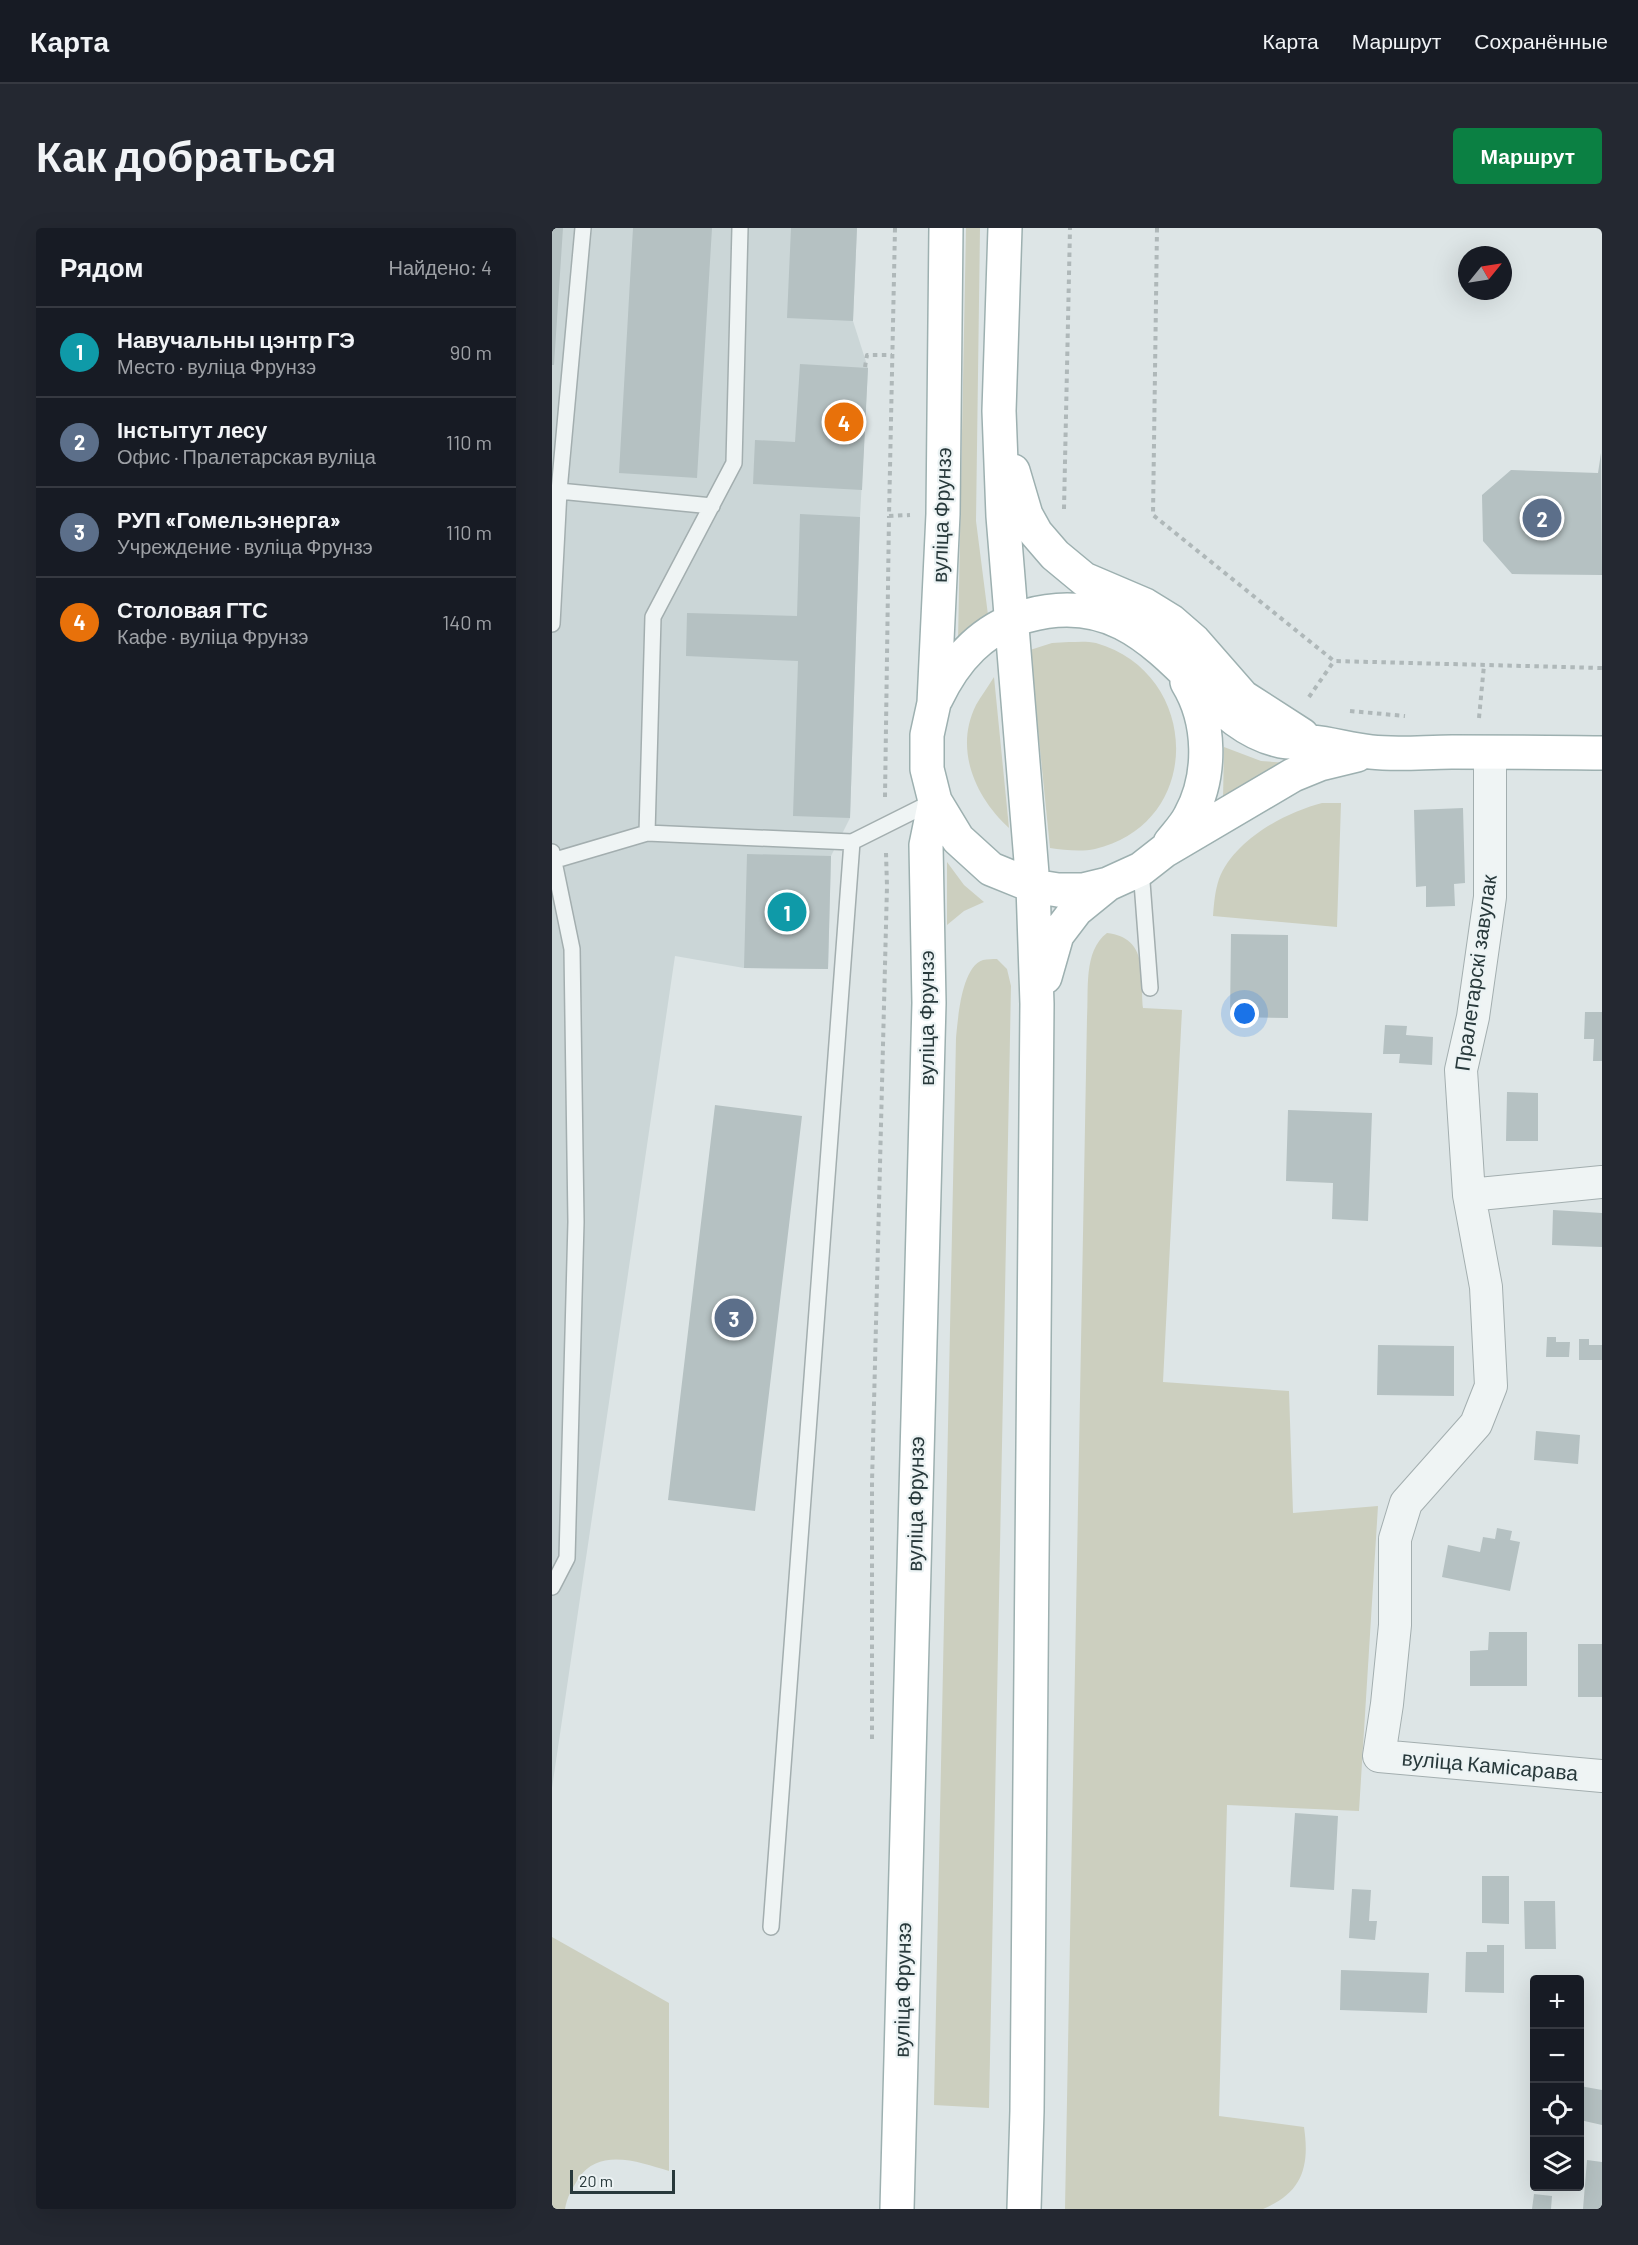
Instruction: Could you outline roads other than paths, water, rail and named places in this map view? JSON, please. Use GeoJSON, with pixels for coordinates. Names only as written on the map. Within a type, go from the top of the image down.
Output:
{"type":"FeatureCollection","features":[{"type":"Feature","properties":{"kind":"main road","name":"вуліца Фрунзэ"},"geometry":{"type":"LineString","coordinates":[[946,228],[943,514],[934,703],[927,735],[927,769],[935,801],[958,839],[991,869],[1033,886],[1058,890],[1083,890],[1108,884]]}},
{"type":"Feature","properties":{"kind":"main road"},"geometry":{"type":"LineString","coordinates":[[1005,228],[999,411],[1003,516],[1033,886],[1036,1004],[1027,2111],[1024,2209]]}},
{"type":"Feature","properties":{"kind":"main road"},"geometry":{"type":"LineString","coordinates":[[999,411],[1026,515],[1036,533],[1055,555],[1084,579],[1145,605],[1171,621],[1194,641],[1244,697],[1313,742]]}},
{"type":"Feature","properties":{"kind":"main road"},"geometry":{"type":"LineString","coordinates":[[934,703],[946,677],[963,654],[985,635],[1011,621],[1042,612],[1074,610],[1107,615],[1138,631],[1175,662],[1224,712],[1249,729],[1280,741],[1313,742],[1372,752]]}},
{"type":"Feature","properties":{"kind":"main road"},"geometry":{"type":"LineString","coordinates":[[1153,860],[1190,816],[1204,778],[1206,737],[1196,697],[1175,662]]}},
{"type":"Feature","properties":{"kind":"main road"},"geometry":{"type":"LineString","coordinates":[[1036,1004],[1057,935],[1076,910],[1108,884],[1153,860],[1293,775],[1320,764],[1372,752],[1484,738],[1602,753]]}},
{"type":"Feature","properties":{"kind":"main road","name":"вуліца Фрунзэ"},"geometry":{"type":"LineString","coordinates":[[897,2209],[928,1003],[926,845],[935,801]]}},
{"type":"Feature","properties":{"kind":"street","name":"Пралетарскі завулак"},"geometry":{"type":"LineString","coordinates":[[1379,1756],[1395,1625],[1395,1539],[1406,1503],[1476,1424],[1491,1386],[1486,1287],[1469,1195],[1461,1070],[1473,1017],[1490,897],[1484,738]]}},
{"type":"Feature","properties":{"kind":"street"},"geometry":{"type":"LineString","coordinates":[[1469,1195],[1602,1182]]}},
{"type":"Feature","properties":{"kind":"street","name":"вуліца Камісарава"},"geometry":{"type":"LineString","coordinates":[[1379,1756],[1602,1776]]}},
{"type":"Feature","properties":{"kind":"lane"},"geometry":{"type":"LineString","coordinates":[[552,624],[560,491],[583,228]]}},
{"type":"Feature","properties":{"kind":"lane"},"geometry":{"type":"LineString","coordinates":[[647,833],[653,617],[734,464],[740,228]]}},
{"type":"Feature","properties":{"kind":"lane"},"geometry":{"type":"LineString","coordinates":[[560,491],[712,506]]}},
{"type":"Feature","properties":{"kind":"lane"},"geometry":{"type":"LineString","coordinates":[[552,1587],[567,1558],[576,1222],[572,949],[553,858],[647,833],[852,842],[935,801]]}},
{"type":"Feature","properties":{"kind":"lane"},"geometry":{"type":"LineString","coordinates":[[771,1927],[852,842]]}},
{"type":"Feature","properties":{"kind":"lane"},"geometry":{"type":"LineString","coordinates":[[1150,988],[1153,860]]}},
{"type":"Feature","properties":{"kind":"place","name":"Столовая ГТС"},"geometry":{"type":"Point","coordinates":[844,422]}},
{"type":"Feature","properties":{"kind":"place","name":"Інстытут лесу"},"geometry":{"type":"Point","coordinates":[1542,518]}},
{"type":"Feature","properties":{"kind":"place","name":"Навучальны цэнтр ГЭ"},"geometry":{"type":"Point","coordinates":[787,912]}},
{"type":"Feature","properties":{"kind":"place","name":"РУП «Гомельэнерга»"},"geometry":{"type":"Point","coordinates":[734,1318]}}]}
